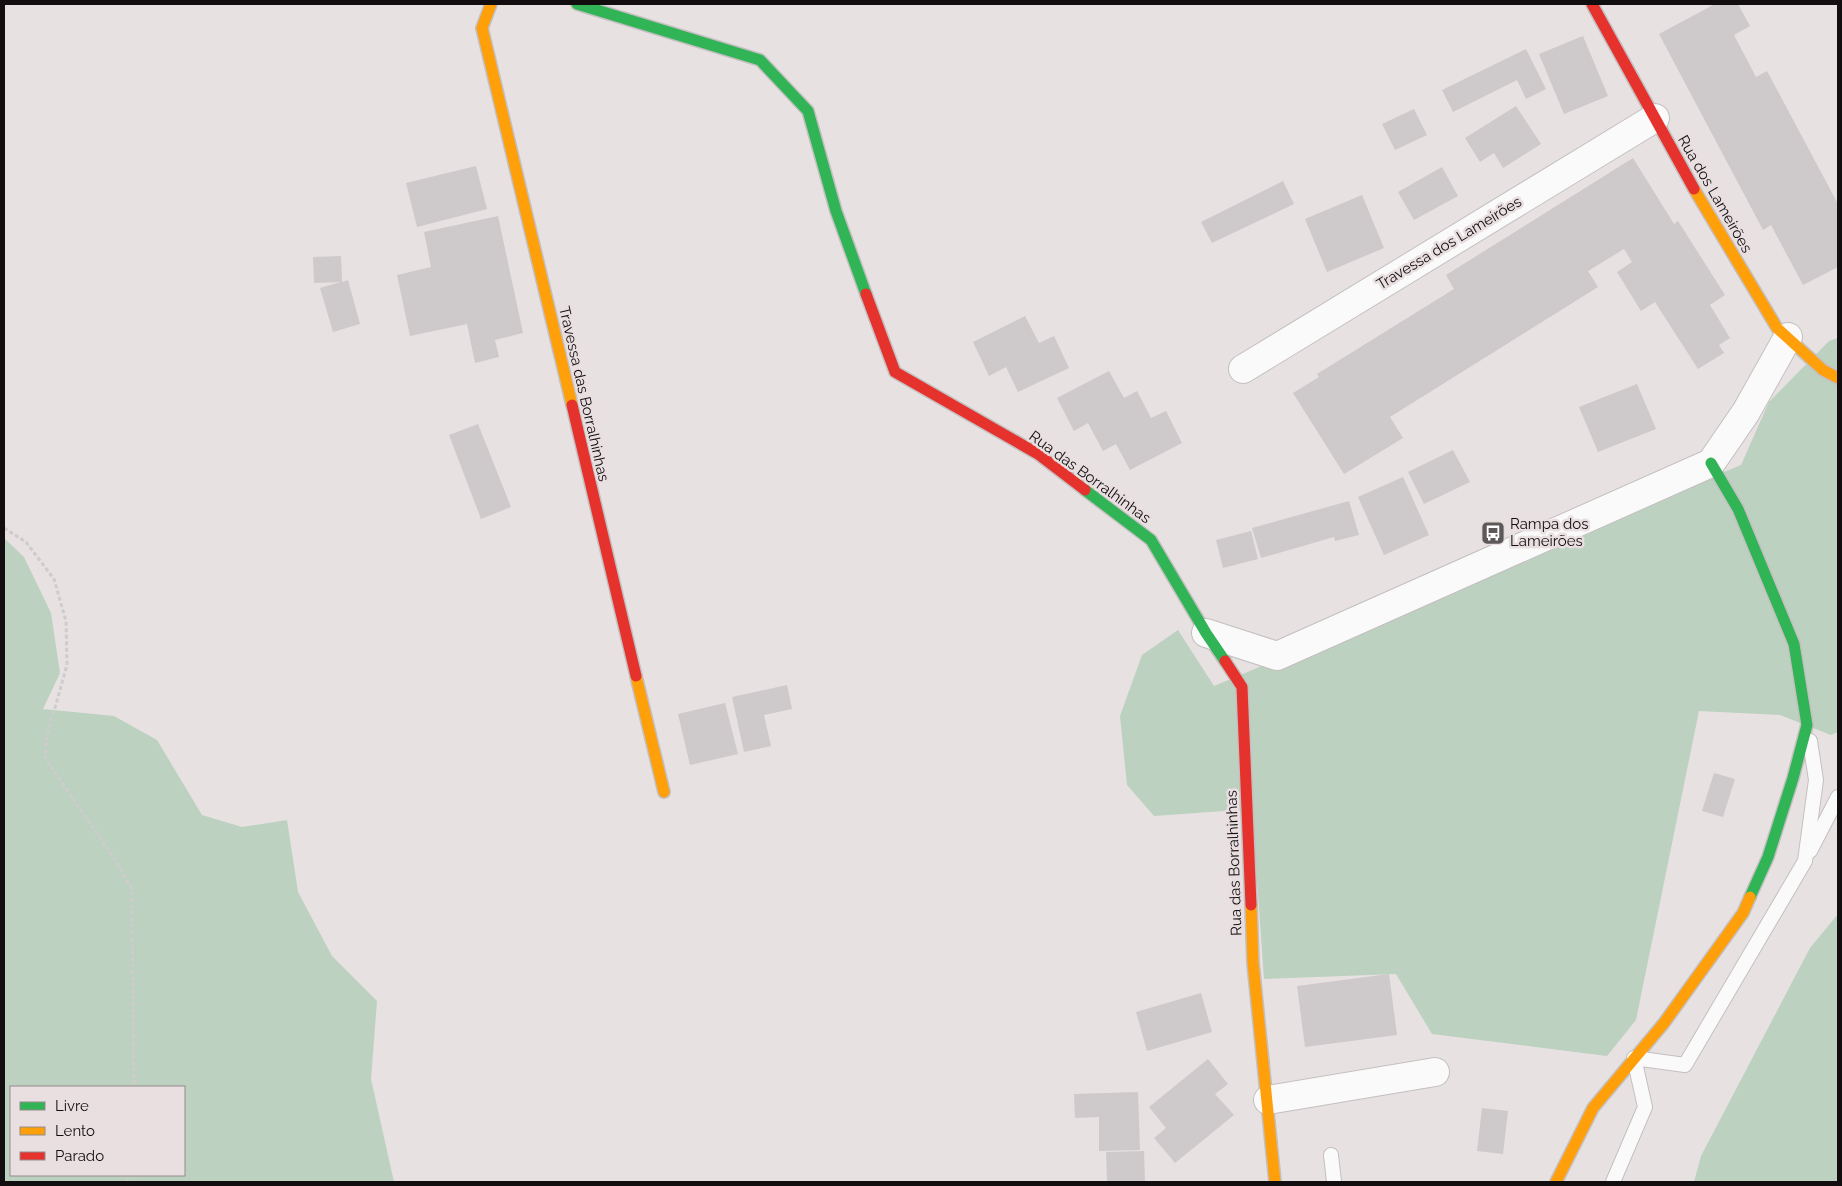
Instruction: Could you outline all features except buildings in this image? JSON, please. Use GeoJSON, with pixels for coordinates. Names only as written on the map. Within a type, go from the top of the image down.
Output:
{"type":"FeatureCollection","features":[{"type":"Feature","properties":{"kind":"street","name":"Travessa das Borralhinhas"},"geometry":{"type":"LineString","coordinates":[[491,4],[482,28],[664,792]]}},
{"type":"Feature","properties":{"kind":"street","name":"Rua das Borralhinhas"},"geometry":{"type":"LineString","coordinates":[[577,4],[760,60],[808,111],[836,211],[895,372],[1038,454],[1151,540],[1206,633],[1242,687],[1253,963],[1275,1182]]}},
{"type":"Feature","properties":{"kind":"street","name":"Rua dos Lameirões"},"geometry":{"type":"LineString","coordinates":[[1592,4],[1712,222],[1777,328],[1823,370],[1838,378]]}},
{"type":"Feature","properties":{"kind":"street","name":"Travessa dos Lameirões"},"geometry":{"type":"LineString","coordinates":[[1242,369],[1655,118]]}},
{"type":"Feature","properties":{"kind":"street"},"geometry":{"type":"LineString","coordinates":[[1206,633],[1277,656],[1711,463],[1746,412],[1788,337]]}},
{"type":"Feature","properties":{"kind":"street"},"geometry":{"type":"LineString","coordinates":[[1556,1182],[1593,1108],[1664,1022],[1742,913],[1768,857],[1793,778],[1807,725],[1794,644],[1738,509],[1711,463]]}},
{"type":"Feature","properties":{"kind":"street"},"geometry":{"type":"LineString","coordinates":[[1268,1100],[1435,1072]]}},
{"type":"Feature","properties":{"kind":"lane"},"geometry":{"type":"LineString","coordinates":[[1805,861],[1816,780],[1807,725]]}},
{"type":"Feature","properties":{"kind":"lane"},"geometry":{"type":"LineString","coordinates":[[1612,1182],[1645,1107],[1634,1058],[1685,1065],[1805,861],[1838,797]]}},
{"type":"Feature","properties":{"kind":"lane"},"geometry":{"type":"LineString","coordinates":[[1332,1155],[1334,1182]]}},
{"type":"Feature","properties":{"kind":"path"},"geometry":{"type":"LineString","coordinates":[[4,528],[26,542],[54,579],[66,621],[67,665],[47,736],[45,758],[118,864],[132,890],[134,1086]]}},
{"type":"Feature","properties":{"kind":"green space"},"geometry":{"type":"Polygon","coordinates":[[[1838,338],[1838,732],[1831,735],[1780,715],[1699,711],[1636,1020],[1607,1056],[1432,1034],[1396,974],[1264,979],[1252,809],[1154,816],[1127,785],[1120,716],[1142,655],[1178,630],[1214,686],[1741,465],[1769,402],[1829,341],[1838,338]]]}},
{"type":"Feature","properties":{"kind":"green space"},"geometry":{"type":"Polygon","coordinates":[[[4,538],[24,557],[51,613],[60,673],[43,709],[114,716],[157,740],[202,815],[242,827],[287,820],[298,892],[332,956],[377,1001],[371,1079],[394,1182],[4,1182],[4,538]]]}},
{"type":"Feature","properties":{"kind":"green space"},"geometry":{"type":"Polygon","coordinates":[[[1838,914],[1838,1182],[1694,1182],[1701,1156],[1810,948],[1838,914]]]}},
{"type":"Feature","properties":{"kind":"traffic: fast"},"geometry":{"type":"LineString","coordinates":[[577,4],[760,60],[808,111],[836,211],[866,294]]}},
{"type":"Feature","properties":{"kind":"traffic: fast"},"geometry":{"type":"LineString","coordinates":[[1711,463],[1738,509],[1794,644],[1807,725],[1793,778],[1768,857],[1750,897]]}},
{"type":"Feature","properties":{"kind":"traffic: fast"},"geometry":{"type":"LineString","coordinates":[[1085,490],[1151,540],[1206,633],[1225,661]]}},
{"type":"Feature","properties":{"kind":"traffic: slow"},"geometry":{"type":"LineString","coordinates":[[491,4],[482,28],[572,405]]}},
{"type":"Feature","properties":{"kind":"traffic: slow"},"geometry":{"type":"LineString","coordinates":[[1694,189],[1777,328],[1823,370],[1838,378]]}},
{"type":"Feature","properties":{"kind":"traffic: slow"},"geometry":{"type":"LineString","coordinates":[[636,676],[664,792]]}},
{"type":"Feature","properties":{"kind":"traffic: slow"},"geometry":{"type":"LineString","coordinates":[[1556,1182],[1593,1108],[1664,1023],[1743,913],[1750,897]]}},
{"type":"Feature","properties":{"kind":"traffic: slow"},"geometry":{"type":"LineString","coordinates":[[1251,905],[1253,963],[1275,1182]]}},
{"type":"Feature","properties":{"kind":"traffic: jam"},"geometry":{"type":"LineString","coordinates":[[1592,4],[1694,189]]}},
{"type":"Feature","properties":{"kind":"traffic: jam"},"geometry":{"type":"LineString","coordinates":[[866,294],[895,372],[1038,454],[1085,490]]}},
{"type":"Feature","properties":{"kind":"traffic: jam"},"geometry":{"type":"LineString","coordinates":[[572,405],[636,676]]}},
{"type":"Feature","properties":{"kind":"traffic: jam"},"geometry":{"type":"LineString","coordinates":[[1225,661],[1242,687],[1251,905]]}},
{"type":"Feature","properties":{"kind":"place","name":"Rampa dos Lameirões"},"geometry":{"type":"Point","coordinates":[1493,533]}}]}
